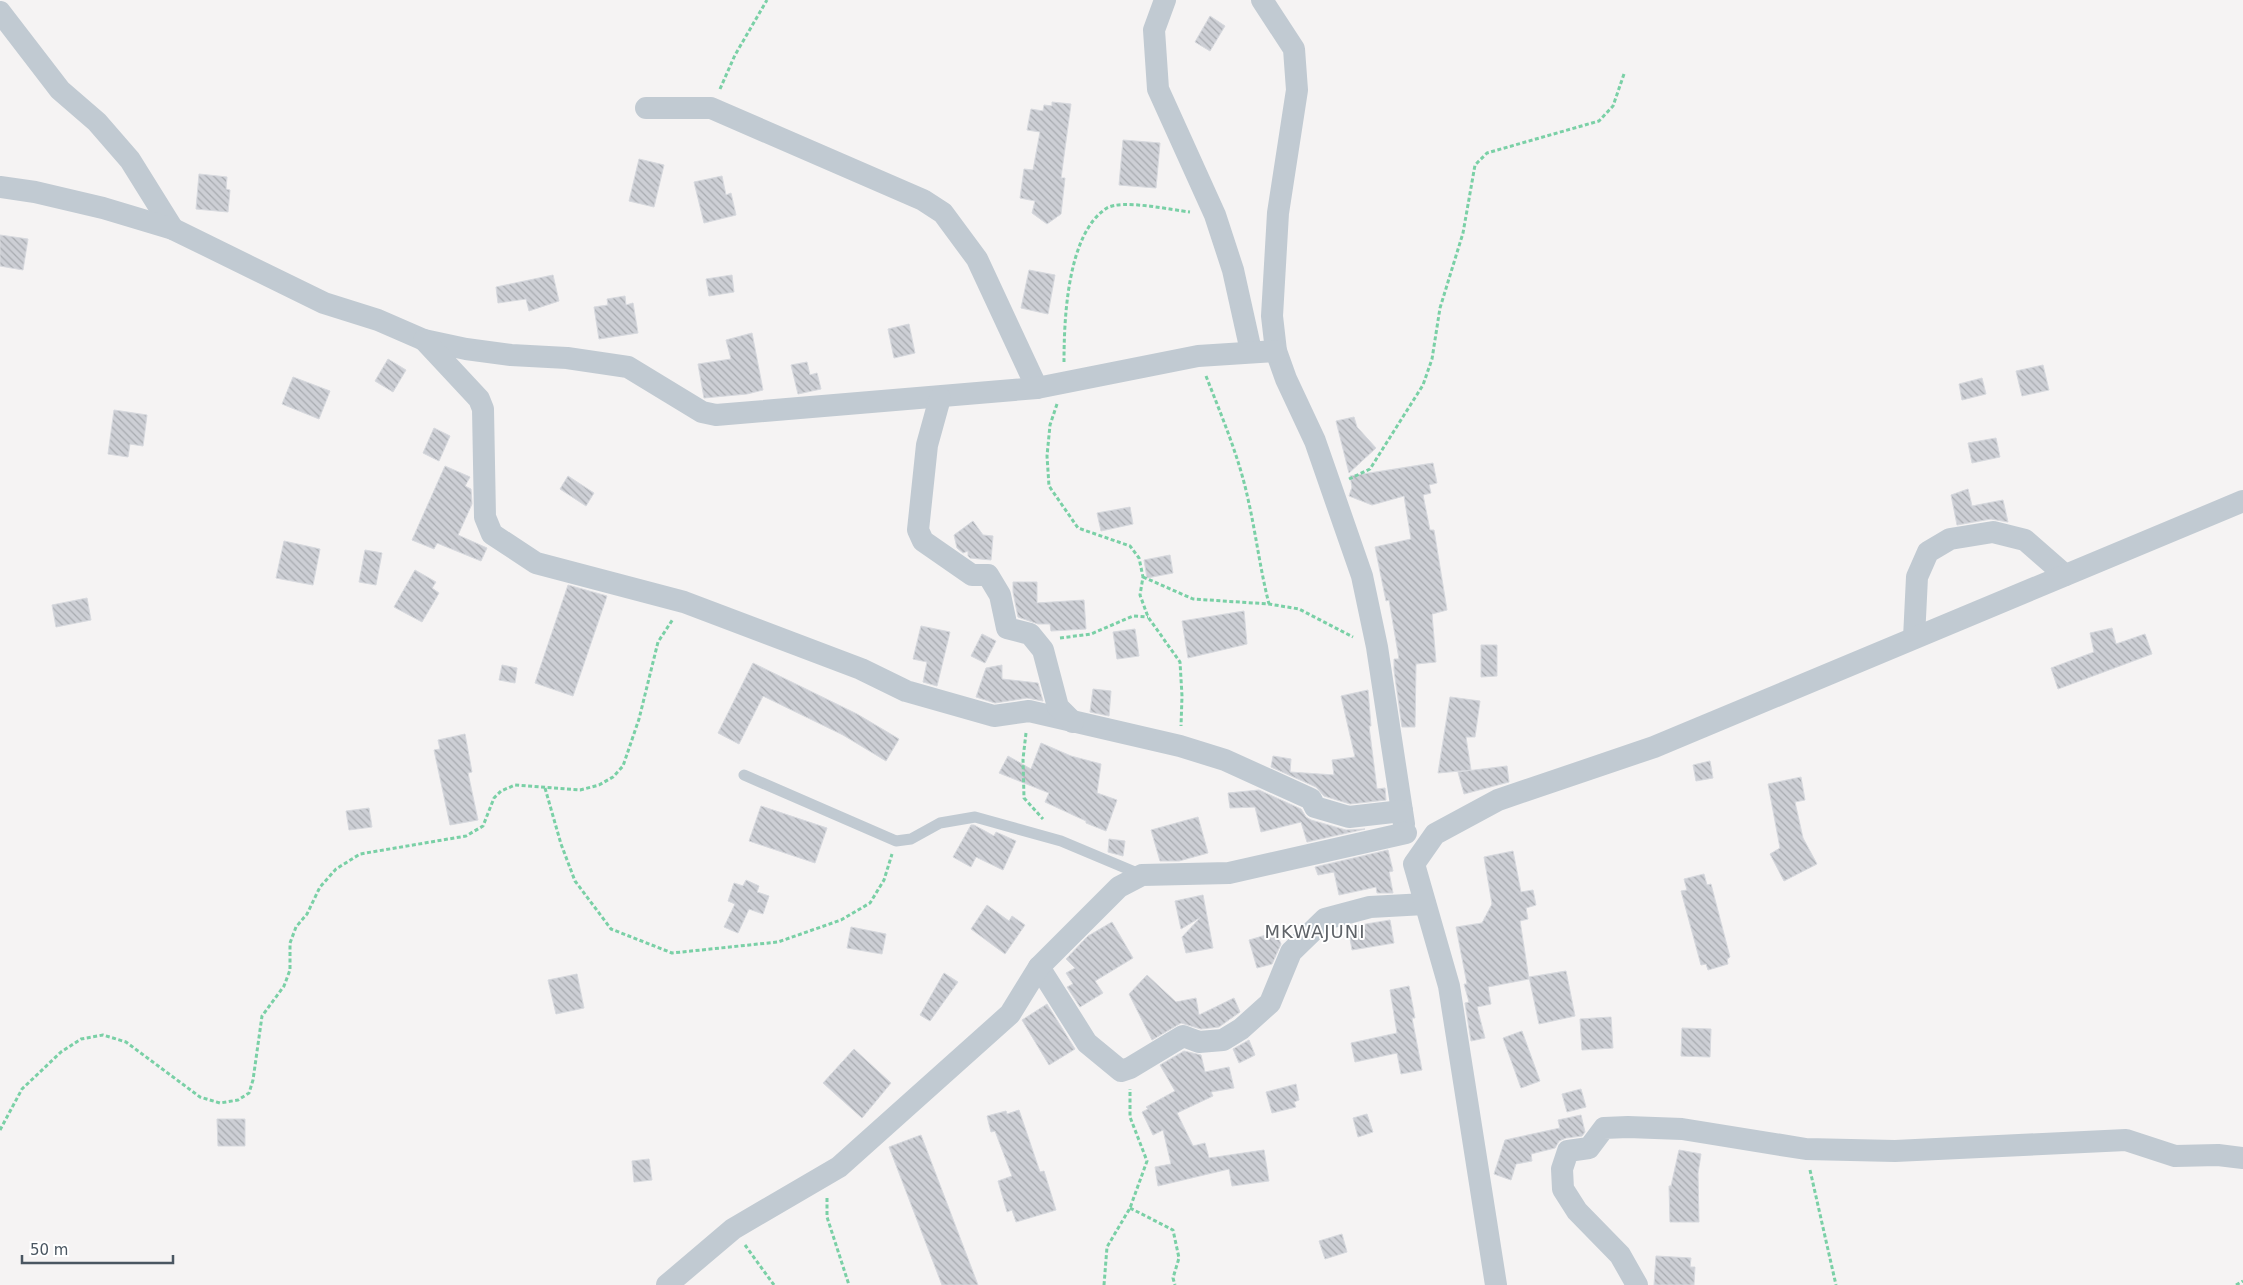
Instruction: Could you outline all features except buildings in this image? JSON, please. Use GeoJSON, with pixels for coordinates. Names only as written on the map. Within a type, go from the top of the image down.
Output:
{"type":"FeatureCollection","features":[{"type":"Feature","properties":{"kind":"street"},"geometry":{"type":"LineString","coordinates":[[1165,0],[1154,30],[1158,89],[1215,215],[1233,270],[1251,351]]}},
{"type":"Feature","properties":{"kind":"street"},"geometry":{"type":"LineString","coordinates":[[1262,0],[1294,49],[1297,90],[1278,213],[1272,316],[1276,351],[1286,379],[1315,441],[1333,487],[1362,576],[1377,646],[1406,833],[1449,986],[1496,1285]]}},
{"type":"Feature","properties":{"kind":"street"},"geometry":{"type":"LineString","coordinates":[[0,12],[60,90],[97,122],[130,160],[173,229]]}},
{"type":"Feature","properties":{"kind":"street"},"geometry":{"type":"LineString","coordinates":[[646,108],[711,108],[923,200],[943,213],[977,260],[1037,388]]}},
{"type":"Feature","properties":{"kind":"street"},"geometry":{"type":"LineString","coordinates":[[0,187],[35,192],[103,208],[173,229],[324,302],[378,320],[424,340],[502,354],[567,358],[628,367],[702,412],[716,415],[940,398],[1037,388],[1198,356],[1251,351],[1276,351]]}},
{"type":"Feature","properties":{"kind":"street"},"geometry":{"type":"LineString","coordinates":[[424,340],[479,399],[483,409],[484,517],[492,534],[536,563],[684,602],[860,668],[906,691],[994,716],[1029,710],[1180,746],[1225,760],[1311,799],[1315,807],[1349,817],[1402,811]]}},
{"type":"Feature","properties":{"kind":"street"},"geometry":{"type":"LineString","coordinates":[[940,398],[927,445],[918,530],[923,541],[957,566],[972,575],[988,575],[1000,595],[1007,628],[1030,634],[1042,650],[1058,707],[1073,722]]}},
{"type":"Feature","properties":{"kind":"street"},"geometry":{"type":"LineString","coordinates":[[1414,864],[1435,834],[1498,800],[1654,747],[2243,501]]}},
{"type":"Feature","properties":{"kind":"street"},"geometry":{"type":"LineString","coordinates":[[1914,638],[1917,577],[1928,552],[1950,539],[1993,532],[2025,540],[2065,575]]}},
{"type":"Feature","properties":{"kind":"street"},"geometry":{"type":"LineString","coordinates":[[667,1285],[733,1229],[839,1167],[1010,1014],[1039,967],[1119,887],[1142,875],[1230,873],[1406,833]]}},
{"type":"Feature","properties":{"kind":"street"},"geometry":{"type":"LineString","coordinates":[[1039,967],[1087,1043],[1121,1071],[1130,1068],[1183,1036],[1199,1042],[1223,1040],[1241,1029],[1270,1003],[1291,952],[1325,918],[1370,907],[1425,904]]}},
{"type":"Feature","properties":{"kind":"street"},"geometry":{"type":"LineString","coordinates":[[1637,1285],[1620,1255],[1577,1212],[1564,1189],[1562,1169],[1568,1151],[1589,1148],[1604,1128],[1682,1129],[1806,1150],[1895,1151],[2126,1140],[2175,1156],[2218,1155],[2243,1158]]}},
{"type":"Feature","properties":{"kind":"lane"},"geometry":{"type":"LineString","coordinates":[[744,775],[896,841],[911,840],[940,823],[975,817],[1062,841],[1142,875]]}},
{"type":"Feature","properties":{"kind":"path"},"geometry":{"type":"LineString","coordinates":[[711,108],[735,55],[768,0]]}},
{"type":"Feature","properties":{"kind":"path"},"geometry":{"type":"LineString","coordinates":[[1333,487],[1370,469],[1423,385],[1432,358],[1440,308],[1463,233],[1475,165],[1487,153],[1599,121],[1613,106],[1624,74]]}},
{"type":"Feature","properties":{"kind":"path"},"geometry":{"type":"LineString","coordinates":[[1180,746],[1182,696],[1180,662],[1148,617],[1140,595],[1143,577],[1139,558],[1130,546],[1078,528],[1049,486],[1047,456],[1050,424],[1064,384],[1064,321],[1074,260],[1090,226],[1107,208],[1124,205],[1215,215]]}},
{"type":"Feature","properties":{"kind":"path"},"geometry":{"type":"LineString","coordinates":[[1198,356],[1234,450],[1248,499],[1259,563],[1269,604]]}},
{"type":"Feature","properties":{"kind":"path"},"geometry":{"type":"LineString","coordinates":[[1143,577],[1193,599],[1299,608],[1345,633],[1377,646]]}},
{"type":"Feature","properties":{"kind":"path"},"geometry":{"type":"LineString","coordinates":[[0,1130],[22,1089],[55,1058],[81,1039],[104,1035],[126,1042],[200,1097],[220,1103],[238,1100],[248,1093],[254,1080],[262,1016],[284,986],[290,970],[290,943],[296,927],[307,914],[320,886],[336,869],[360,854],[466,836],[484,826],[494,798],[501,791],[514,785],[580,790],[600,785],[613,777],[623,766],[639,719],[658,642],[684,602]]}},
{"type":"Feature","properties":{"kind":"path"},"geometry":{"type":"LineString","coordinates":[[1042,650],[1050,636],[1066,639],[1091,634],[1133,616],[1148,617]]}},
{"type":"Feature","properties":{"kind":"path"},"geometry":{"type":"LineString","coordinates":[[1029,710],[1023,759],[1024,798],[1062,841]]}},
{"type":"Feature","properties":{"kind":"path"},"geometry":{"type":"LineString","coordinates":[[545,788],[561,844],[575,881],[611,929],[672,953],[778,942],[841,920],[870,903],[884,880],[896,841]]}},
{"type":"Feature","properties":{"kind":"path"},"geometry":{"type":"LineString","coordinates":[[1104,1285],[1107,1247],[1130,1208],[1147,1160],[1130,1117],[1130,1068]]}},
{"type":"Feature","properties":{"kind":"path"},"geometry":{"type":"LineString","coordinates":[[1806,1150],[1836,1285]]}},
{"type":"Feature","properties":{"kind":"path"},"geometry":{"type":"LineString","coordinates":[[839,1167],[827,1196],[827,1217],[849,1285]]}},
{"type":"Feature","properties":{"kind":"path"},"geometry":{"type":"LineString","coordinates":[[1130,1208],[1173,1230],[1179,1258],[1173,1278],[1175,1285]]}},
{"type":"Feature","properties":{"kind":"path"},"geometry":{"type":"LineString","coordinates":[[733,1229],[774,1285]]}},
{"type":"Feature","properties":{"kind":"path"},"geometry":{"type":"LineString","coordinates":[[2236,1285],[2243,1281]]}},
{"type":"Feature","properties":{"kind":"district","name":"MKWAJUNI"},"geometry":{"type":"Point","coordinates":[1315,931]}}]}
